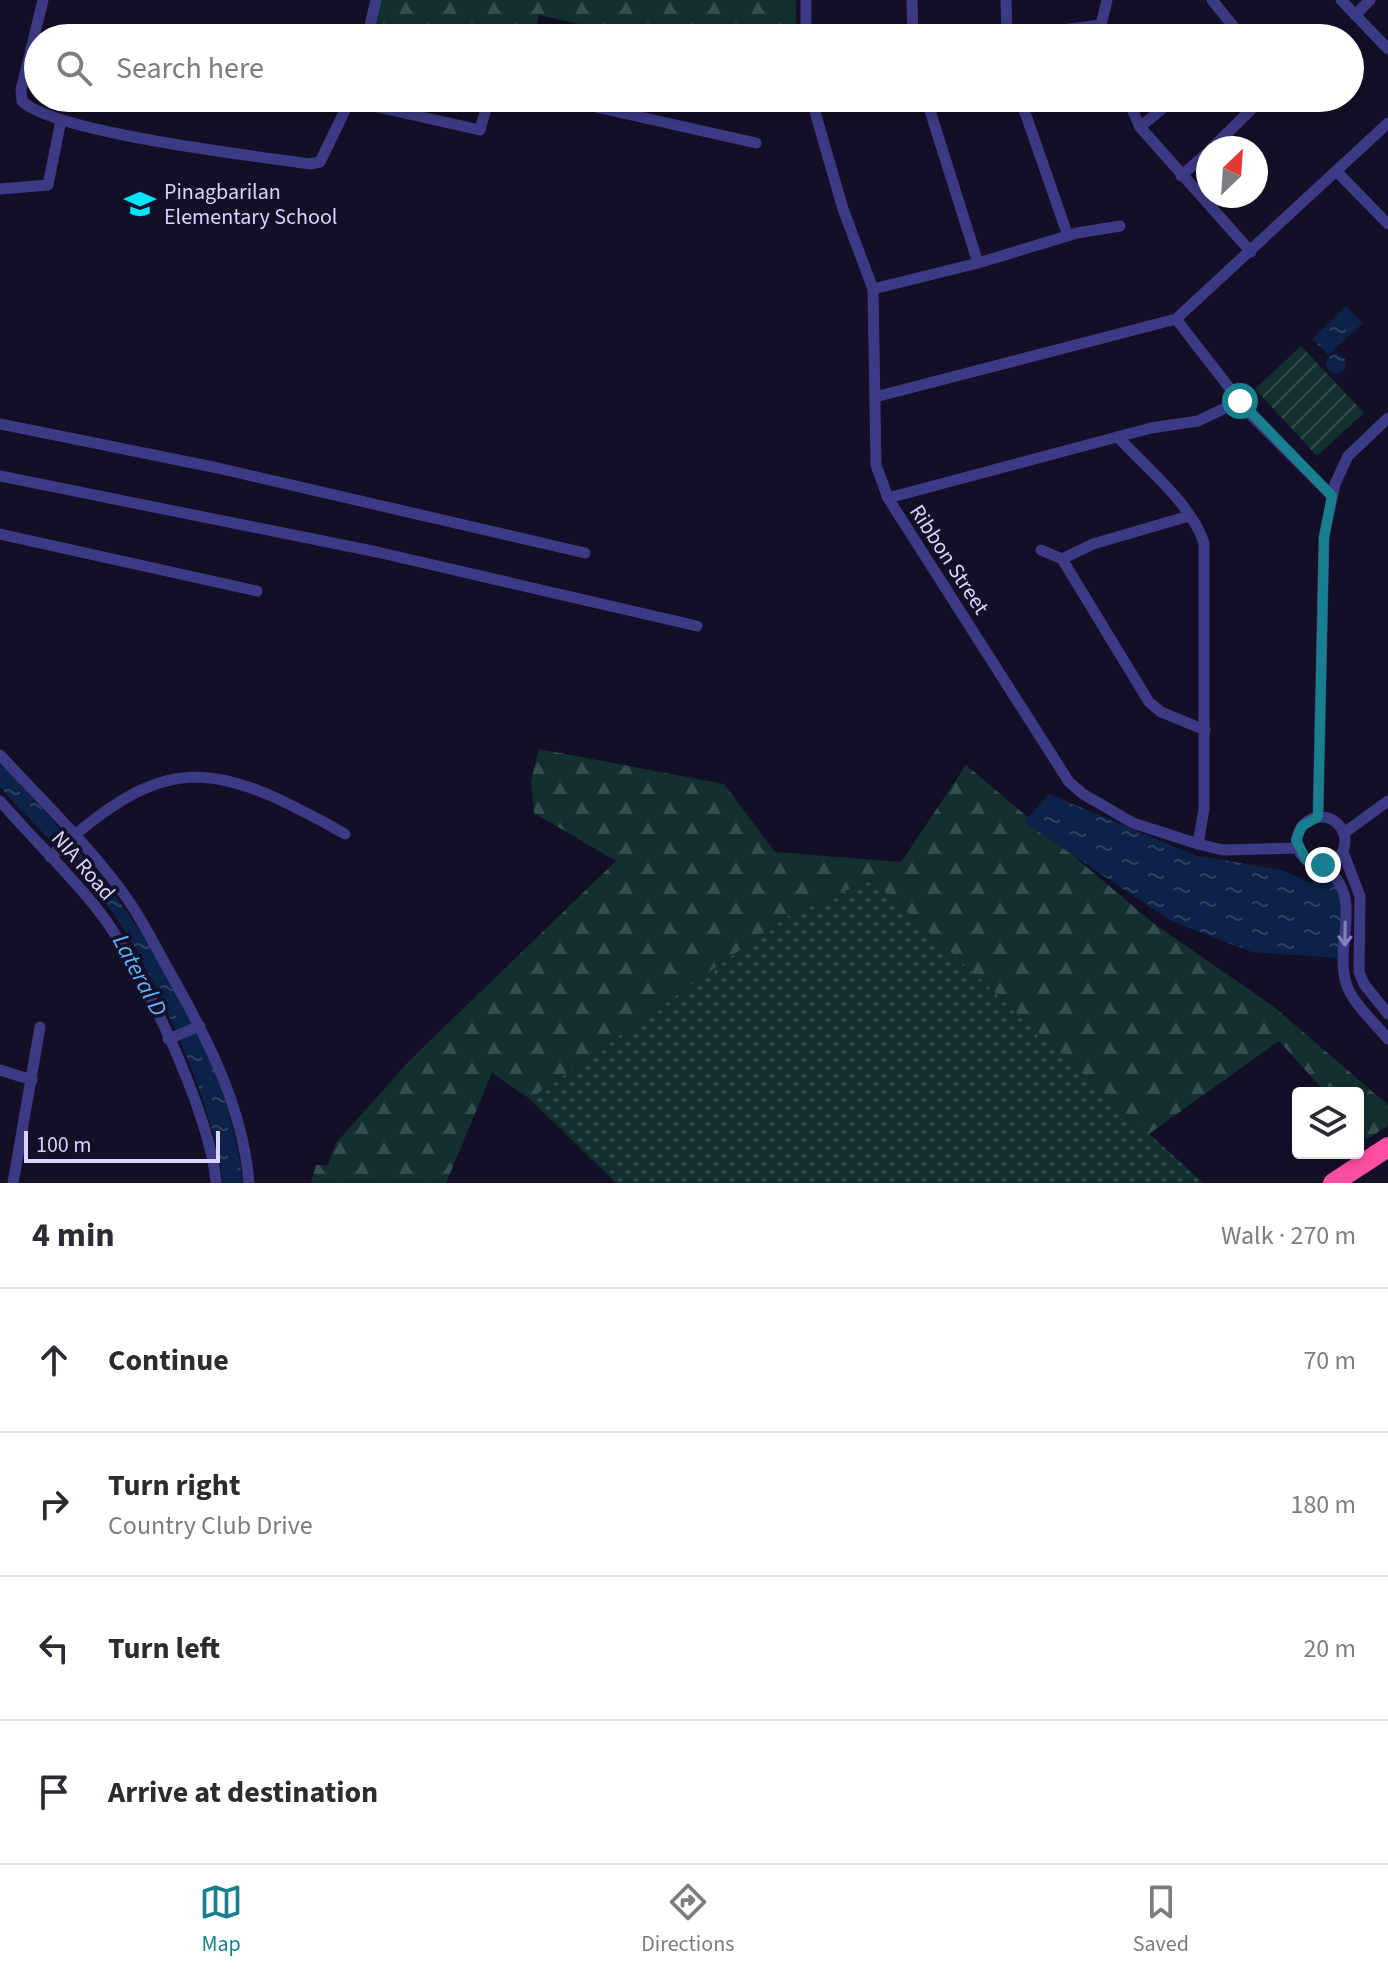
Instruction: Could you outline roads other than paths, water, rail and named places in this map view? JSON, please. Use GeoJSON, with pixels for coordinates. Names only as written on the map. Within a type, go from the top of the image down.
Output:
{"type":"FeatureCollection","features":[{"type":"Feature","properties":{"kind":"highway"},"geometry":{"type":"LineString","coordinates":[[1333,1183],[1388,1147]]}},
{"type":"Feature","properties":{"kind":"street"},"geometry":{"type":"LineString","coordinates":[[37,24],[43,0]]}},
{"type":"Feature","properties":{"kind":"street"},"geometry":{"type":"LineString","coordinates":[[370,24],[376,0]]}},
{"type":"Feature","properties":{"kind":"street"},"geometry":{"type":"LineString","coordinates":[[806,0],[806,24]]}},
{"type":"Feature","properties":{"kind":"street"},"geometry":{"type":"LineString","coordinates":[[912,0],[913,24]]}},
{"type":"Feature","properties":{"kind":"street"},"geometry":{"type":"LineString","coordinates":[[1006,0],[1007,24]]}},
{"type":"Feature","properties":{"kind":"street"},"geometry":{"type":"LineString","coordinates":[[1101,24],[1107,0]]}},
{"type":"Feature","properties":{"kind":"street"},"geometry":{"type":"LineString","coordinates":[[1341,0],[1364,24]]}},
{"type":"Feature","properties":{"kind":"street"},"geometry":{"type":"LineString","coordinates":[[1355,15],[1370,0]]}},
{"type":"Feature","properties":{"kind":"street"},"geometry":{"type":"LineString","coordinates":[[1196,1],[1212,1],[1231,24]]}},
{"type":"Feature","properties":{"kind":"street"},"geometry":{"type":"LineString","coordinates":[[1364,24],[1388,49]]}},
{"type":"Feature","properties":{"kind":"street"},"geometry":{"type":"LineString","coordinates":[[24,78],[21,90],[24,103]]}},
{"type":"Feature","properties":{"kind":"street"},"geometry":{"type":"LineString","coordinates":[[40,112],[61,120],[181,145],[310,164],[320,162],[345,112]]}},
{"type":"Feature","properties":{"kind":"street"},"geometry":{"type":"LineString","coordinates":[[398,112],[472,131],[480,130],[486,112]]}},
{"type":"Feature","properties":{"kind":"street"},"geometry":{"type":"LineString","coordinates":[[618,112],[756,143]]}},
{"type":"Feature","properties":{"kind":"street","name":"Ribbon Street"},"geometry":{"type":"LineString","coordinates":[[815,112],[843,209],[873,289],[876,465],[888,498],[1069,782],[1133,823],[1198,844],[1223,850],[1298,848]]}},
{"type":"Feature","properties":{"kind":"street"},"geometry":{"type":"LineString","coordinates":[[930,112],[978,263]]}},
{"type":"Feature","properties":{"kind":"street"},"geometry":{"type":"LineString","coordinates":[[1025,112],[1068,236]]}},
{"type":"Feature","properties":{"kind":"street"},"geometry":{"type":"LineString","coordinates":[[1133,112],[1140,127],[1181,176],[1251,252]]}},
{"type":"Feature","properties":{"kind":"street"},"geometry":{"type":"LineString","coordinates":[[1140,127],[1158,112]]}},
{"type":"Feature","properties":{"kind":"street"},"geometry":{"type":"LineString","coordinates":[[1224,136],[1249,112]]}},
{"type":"Feature","properties":{"kind":"street"},"geometry":{"type":"LineString","coordinates":[[0,189],[48,185],[61,120]]}},
{"type":"Feature","properties":{"kind":"street"},"geometry":{"type":"LineString","coordinates":[[875,397],[1176,319],[1388,123]]}},
{"type":"Feature","properties":{"kind":"street"},"geometry":{"type":"LineString","coordinates":[[1181,176],[1196,163]]}},
{"type":"Feature","properties":{"kind":"street"},"geometry":{"type":"LineString","coordinates":[[1337,172],[1388,224]]}},
{"type":"Feature","properties":{"kind":"street"},"geometry":{"type":"LineString","coordinates":[[873,289],[978,263],[1068,236],[1120,226]]}},
{"type":"Feature","properties":{"kind":"street"},"geometry":{"type":"LineString","coordinates":[[1176,319],[1240,401],[1332,496]]}},
{"type":"Feature","properties":{"kind":"street"},"geometry":{"type":"LineString","coordinates":[[888,498],[1118,437],[1198,421],[1240,401]]}},
{"type":"Feature","properties":{"kind":"street"},"geometry":{"type":"LineString","coordinates":[[1318,817],[1324,537],[1332,496],[1348,456],[1388,418]]}},
{"type":"Feature","properties":{"kind":"street"},"geometry":{"type":"LineString","coordinates":[[0,424],[218,468],[585,553]]}},
{"type":"Feature","properties":{"kind":"street"},"geometry":{"type":"LineString","coordinates":[[1118,437],[1189,516],[1204,543],[1204,809],[1198,844]]}},
{"type":"Feature","properties":{"kind":"street"},"geometry":{"type":"LineString","coordinates":[[0,476],[391,555],[697,626]]}},
{"type":"Feature","properties":{"kind":"street"},"geometry":{"type":"LineString","coordinates":[[1062,559],[1093,544],[1189,516]]}},
{"type":"Feature","properties":{"kind":"street"},"geometry":{"type":"LineString","coordinates":[[0,534],[257,591]]}},
{"type":"Feature","properties":{"kind":"street"},"geometry":{"type":"LineString","coordinates":[[1041,550],[1062,559],[1149,702],[1161,712],[1205,730]]}},
{"type":"Feature","properties":{"kind":"street"},"geometry":{"type":"LineString","coordinates":[[0,755],[137,911],[197,1027],[236,1113],[246,1147],[249,1183]]}},
{"type":"Feature","properties":{"kind":"street"},"geometry":{"type":"LineString","coordinates":[[54,853],[114,803],[148,784],[173,776],[203,776],[252,788],[299,808],[345,834]]}},
{"type":"Feature","properties":{"kind":"street","name":"NIA Road"},"geometry":{"type":"LineString","coordinates":[[0,801],[54,853],[109,925],[172,1037],[210,1142],[216,1183]]}},
{"type":"Feature","properties":{"kind":"street"},"geometry":{"type":"LineString","coordinates":[[1344,833],[1388,801]]}},
{"type":"Feature","properties":{"kind":"street"},"geometry":{"type":"LineString","coordinates":[[1388,1014],[1364,984],[1359,972],[1360,896],[1343,852],[1344,833],[1330,818],[1318,817],[1302,826],[1298,848],[1307,861],[1323,865],[1338,877],[1345,893],[1346,983],[1388,1039]]}},
{"type":"Feature","properties":{"kind":"street"},"geometry":{"type":"LineString","coordinates":[[1323,865],[1338,859],[1343,852]]}},
{"type":"Feature","properties":{"kind":"street"},"geometry":{"type":"LineString","coordinates":[[0,1175],[14,1180],[40,1027]]}},
{"type":"Feature","properties":{"kind":"street"},"geometry":{"type":"LineString","coordinates":[[172,1037],[197,1027]]}},
{"type":"Feature","properties":{"kind":"street"},"geometry":{"type":"LineString","coordinates":[[0,1070],[32,1080]]}},
{"type":"Feature","properties":{"kind":"water"},"geometry":{"type":"Polygon","coordinates":[[[1346,306],[1363,323],[1328,355],[1312,339],[1346,306]]]}},
{"type":"Feature","properties":{"kind":"water"},"geometry":{"type":"Polygon","coordinates":[[[1336,354],[1343,357],[1346,364],[1343,371],[1336,374],[1329,371],[1326,364],[1329,357],[1336,354]]]}},
{"type":"Feature","properties":{"kind":"water","name":"Lateral D"},"geometry":{"type":"Polygon","coordinates":[[[0,763],[82,854],[120,903],[187,1008],[212,1064],[231,1122],[243,1183],[223,1183],[218,1153],[197,1084],[167,1011],[133,945],[91,884],[0,787],[0,763]]]}},
{"type":"Feature","properties":{"kind":"water"},"geometry":{"type":"Polygon","coordinates":[[[1049,794],[1194,855],[1282,870],[1307,881],[1339,882],[1343,900],[1338,958],[1252,952],[1171,921],[1024,822],[1049,794]]]}},
{"type":"Feature","properties":{"kind":"place","name":"Pinagbarilan Elementary School"},"geometry":{"type":"Point","coordinates":[140,204]}}]}
